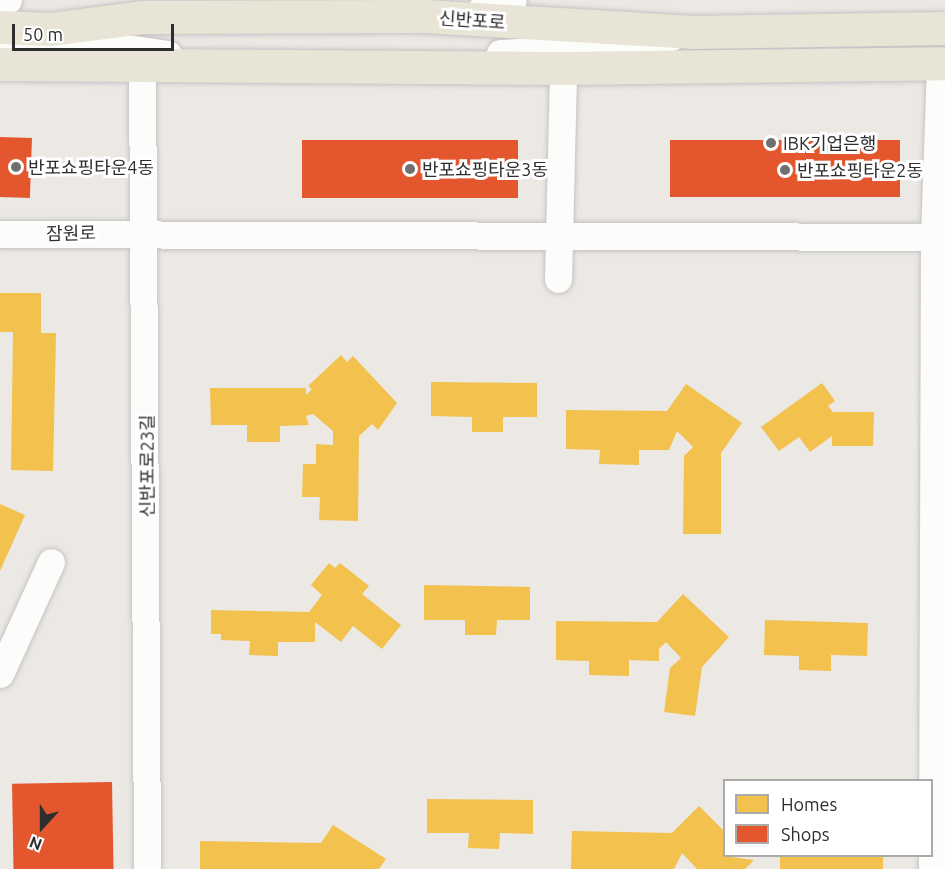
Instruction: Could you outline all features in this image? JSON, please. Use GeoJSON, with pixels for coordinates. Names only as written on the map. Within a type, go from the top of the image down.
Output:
{"type":"FeatureCollection","features":[{"type":"Feature","properties":{"kind":"main road","name":"신반포로"},"geometry":{"type":"LineString","coordinates":[[0,27],[50,29],[142,17],[236,17],[479,10],[692,32],[945,28]]}},
{"type":"Feature","properties":{"kind":"main road"},"geometry":{"type":"LineString","coordinates":[[0,64],[563,68],[943,53]]}},
{"type":"Feature","properties":{"kind":"street"},"geometry":{"type":"LineString","coordinates":[[0,0],[8,0]]}},
{"type":"Feature","properties":{"kind":"street"},"geometry":{"type":"LineString","coordinates":[[192,0],[236,17]]}},
{"type":"Feature","properties":{"kind":"street"},"geometry":{"type":"LineString","coordinates":[[479,10],[513,0]]}},
{"type":"Feature","properties":{"kind":"street"},"geometry":{"type":"LineString","coordinates":[[50,29],[80,40]]}},
{"type":"Feature","properties":{"kind":"street"},"geometry":{"type":"LineString","coordinates":[[632,46],[692,32]]}},
{"type":"Feature","properties":{"kind":"street"},"geometry":{"type":"LineString","coordinates":[[0,39],[80,40],[179,55],[456,56],[632,46],[943,53],[939,237],[940,581],[933,833]]}},
{"type":"Feature","properties":{"kind":"street"},"geometry":{"type":"LineString","coordinates":[[0,47],[47,47],[149,64]]}},
{"type":"Feature","properties":{"kind":"street","name":"신반포로23길"},"geometry":{"type":"LineString","coordinates":[[147,869],[143,232],[149,64]]}},
{"type":"Feature","properties":{"kind":"street"},"geometry":{"type":"LineString","coordinates":[[558,279],[563,68]]}},
{"type":"Feature","properties":{"kind":"street"},"geometry":{"type":"LineString","coordinates":[[143,232],[939,237]]}},
{"type":"Feature","properties":{"kind":"street","name":"잠원로"},"geometry":{"type":"LineString","coordinates":[[0,234],[143,232]]}},
{"type":"Feature","properties":{"kind":"street"},"geometry":{"type":"LineString","coordinates":[[0,674],[51,562]]}},
{"type":"Feature","properties":{"kind":"building: Homes"},"geometry":{"type":"Polygon","coordinates":[[[0,293],[41,293],[41,333],[56,333],[53,471],[11,470],[13,332],[0,332],[0,293]]]}},
{"type":"Feature","properties":{"kind":"building: Homes"},"geometry":{"type":"Polygon","coordinates":[[[341,355],[347,362],[353,356],[397,403],[378,430],[372,424],[359,436],[358,521],[319,520],[320,497],[302,497],[303,464],[316,464],[316,444],[333,445],[333,431],[313,414],[306,416],[309,425],[280,426],[280,442],[247,442],[247,425],[211,425],[210,388],[306,388],[306,395],[312,389],[308,386],[341,355]]]}},
{"type":"Feature","properties":{"kind":"building: Homes"},"geometry":{"type":"Polygon","coordinates":[[[431,382],[537,383],[537,417],[503,417],[503,432],[472,432],[472,417],[431,416],[431,382]]]}},
{"type":"Feature","properties":{"kind":"building: Homes"},"geometry":{"type":"Polygon","coordinates":[[[822,383],[835,401],[828,406],[833,412],[874,412],[873,446],[832,446],[832,436],[810,452],[799,437],[779,451],[761,427],[822,383]]]}},
{"type":"Feature","properties":{"kind":"building: Homes"},"geometry":{"type":"Polygon","coordinates":[[[686,384],[742,423],[721,453],[721,534],[683,534],[684,456],[693,447],[677,431],[669,450],[639,450],[639,465],[599,464],[600,450],[566,449],[566,410],[667,411],[686,384]]]}},
{"type":"Feature","properties":{"kind":"building: Homes"},"geometry":{"type":"Polygon","coordinates":[[[0,504],[25,515],[0,571],[0,504]]]}},
{"type":"Feature","properties":{"kind":"building: Homes"},"geometry":{"type":"Polygon","coordinates":[[[329,563],[335,568],[340,563],[369,586],[362,594],[401,625],[382,649],[353,626],[341,642],[315,622],[315,642],[278,642],[278,656],[249,655],[250,641],[221,640],[221,634],[211,634],[211,610],[309,612],[322,595],[311,585],[329,563]]]}},
{"type":"Feature","properties":{"kind":"building: Homes"},"geometry":{"type":"Polygon","coordinates":[[[424,585],[530,587],[530,620],[497,620],[496,635],[465,635],[465,620],[424,620],[424,585]]]}},
{"type":"Feature","properties":{"kind":"building: Homes"},"geometry":{"type":"Polygon","coordinates":[[[683,594],[729,637],[702,667],[695,716],[664,712],[670,668],[681,658],[666,642],[659,649],[659,661],[629,660],[629,676],[589,675],[589,661],[556,660],[556,621],[657,622],[683,594]]]}},
{"type":"Feature","properties":{"kind":"building: Homes"},"geometry":{"type":"Polygon","coordinates":[[[765,620],[868,623],[867,656],[831,655],[831,671],[799,670],[799,656],[764,655],[765,620]]]}},
{"type":"Feature","properties":{"kind":"building: Homes"},"geometry":{"type":"Polygon","coordinates":[[[427,799],[533,800],[533,834],[500,833],[499,849],[468,848],[469,833],[427,833],[427,799]]]}},
{"type":"Feature","properties":{"kind":"building: Homes"},"geometry":{"type":"Polygon","coordinates":[[[699,806],[723,830],[723,857],[754,860],[745,869],[697,869],[682,853],[674,869],[571,869],[572,831],[672,833],[699,806]]]}},
{"type":"Feature","properties":{"kind":"building: Homes"},"geometry":{"type":"Polygon","coordinates":[[[333,825],[386,859],[379,869],[200,869],[200,841],[321,843],[333,825]]]}},
{"type":"Feature","properties":{"kind":"building: Homes"},"geometry":{"type":"Polygon","coordinates":[[[780,857],[883,857],[883,869],[780,869],[780,857]]]}},
{"type":"Feature","properties":{"kind":"building: Shops","name":"반포쇼핑타운4동"},"geometry":{"type":"Polygon","coordinates":[[[0,137],[32,138],[30,198],[0,197],[0,137]]]}},
{"type":"Feature","properties":{"kind":"building: Shops","name":"반포쇼핑타운3동"},"geometry":{"type":"Polygon","coordinates":[[[302,140],[518,140],[518,198],[302,198],[302,140]]]}},
{"type":"Feature","properties":{"kind":"building: Shops","name":"반포쇼핑타운2동"},"geometry":{"type":"Polygon","coordinates":[[[670,140],[900,140],[900,197],[670,197],[670,140]]]}},
{"type":"Feature","properties":{"kind":"building: Shops"},"geometry":{"type":"Polygon","coordinates":[[[112,782],[114,869],[14,869],[12,784],[112,782]]]}},
{"type":"Feature","properties":{"kind":"place","name":"IBK기업은행"},"geometry":{"type":"Point","coordinates":[771,143]}},
{"type":"Feature","properties":{"kind":"place","name":"반포쇼핑타운4동"},"geometry":{"type":"Point","coordinates":[16,167]}},
{"type":"Feature","properties":{"kind":"place","name":"반포쇼핑타운3동"},"geometry":{"type":"Point","coordinates":[410,169]}},
{"type":"Feature","properties":{"kind":"place","name":"반포쇼핑타운2동"},"geometry":{"type":"Point","coordinates":[785,170]}}]}
